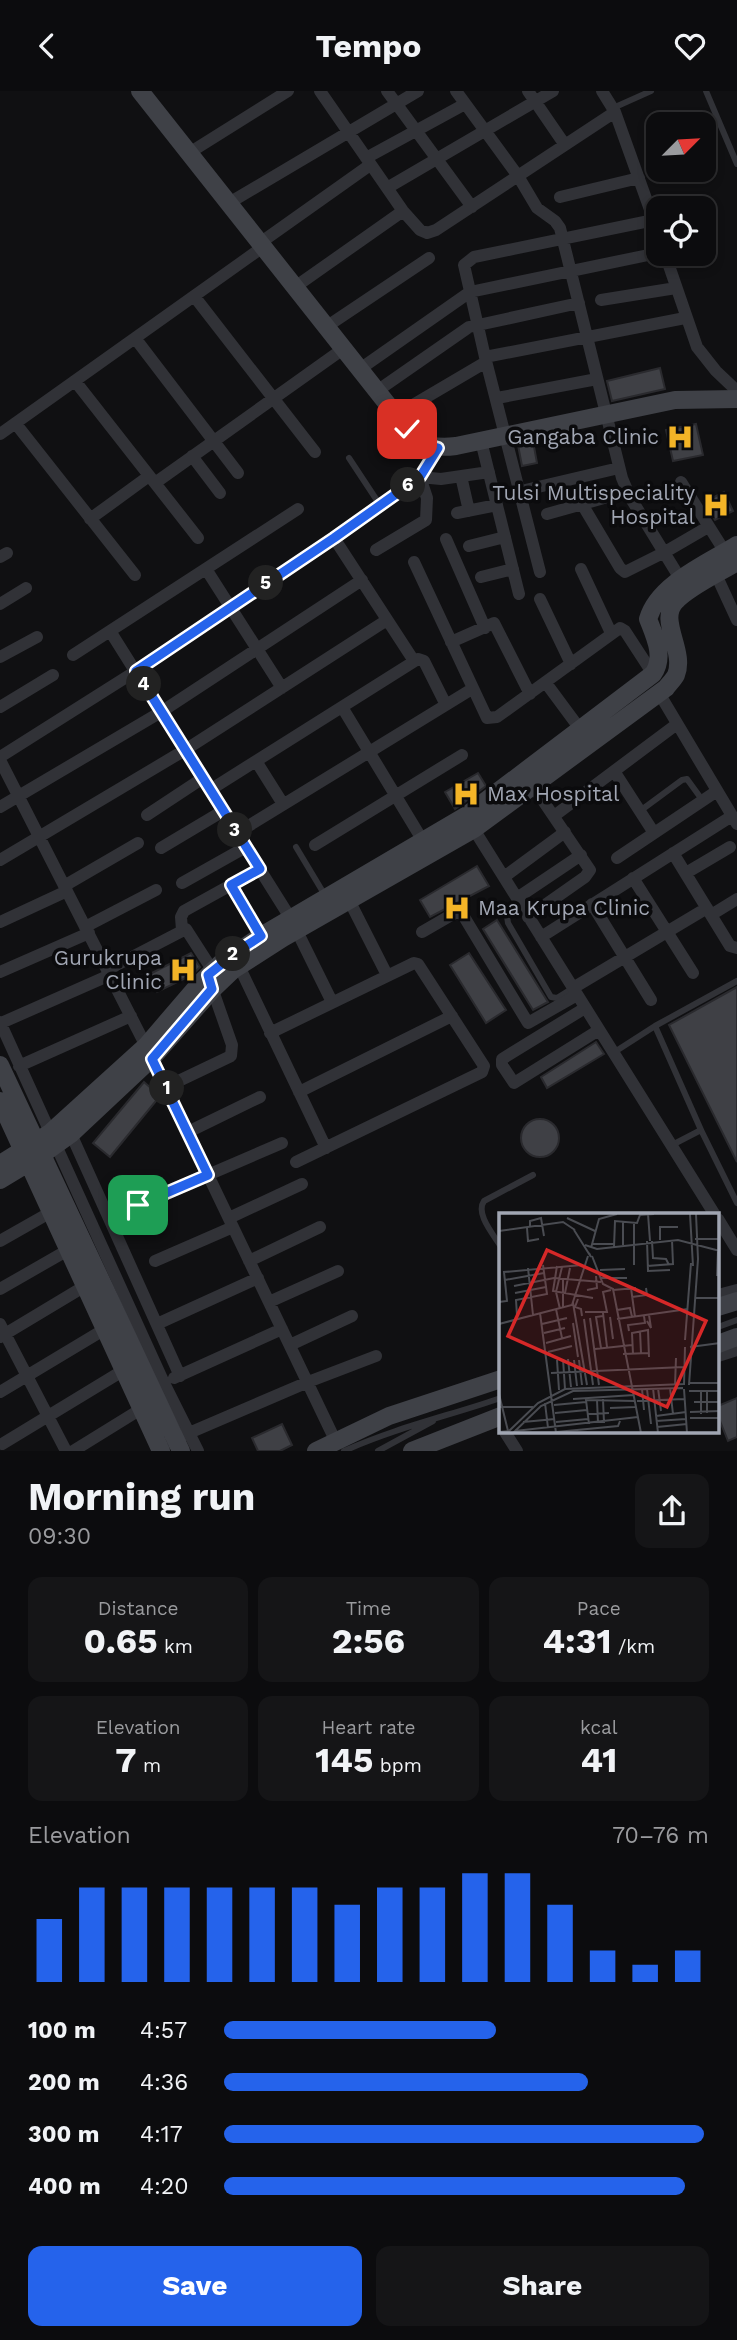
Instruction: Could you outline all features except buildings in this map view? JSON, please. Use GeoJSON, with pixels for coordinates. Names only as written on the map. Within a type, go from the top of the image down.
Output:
{"type":"FeatureCollection","features":[{"type":"Feature","properties":{"kind":"street"},"geometry":{"type":"LineString","coordinates":[[140,91],[407,429],[424,444],[438,448],[481,441],[675,400],[737,398]]}},
{"type":"Feature","properties":{"kind":"street"},"geometry":{"type":"LineString","coordinates":[[189,153],[288,91]]}},
{"type":"Feature","properties":{"kind":"street"},"geometry":{"type":"LineString","coordinates":[[320,91],[403,211],[420,230],[427,233],[436,230],[565,145],[610,100],[646,198]]}},
{"type":"Feature","properties":{"kind":"street"},"geometry":{"type":"LineString","coordinates":[[387,91],[472,207]]}},
{"type":"Feature","properties":{"kind":"street"},"geometry":{"type":"LineString","coordinates":[[229,203],[418,91]]}},
{"type":"Feature","properties":{"kind":"street"},"geometry":{"type":"LineString","coordinates":[[456,91],[518,176],[537,208],[555,221],[565,239],[605,414],[625,488],[681,580]]}},
{"type":"Feature","properties":{"kind":"street"},"geometry":{"type":"LineString","coordinates":[[387,188],[485,131],[532,96],[553,91]]}},
{"type":"Feature","properties":{"kind":"street"},"geometry":{"type":"LineString","coordinates":[[532,96],[565,145]]}},
{"type":"Feature","properties":{"kind":"street"},"geometry":{"type":"LineString","coordinates":[[0,434],[194,296],[368,161],[465,104]]}},
{"type":"Feature","properties":{"kind":"street"},"geometry":{"type":"LineString","coordinates":[[560,197],[639,178]]}},
{"type":"Feature","properties":{"kind":"street"},"geometry":{"type":"LineString","coordinates":[[295,287],[403,211]]}},
{"type":"Feature","properties":{"kind":"street"},"geometry":{"type":"LineString","coordinates":[[540,572],[464,265],[474,257],[565,239],[646,227]]}},
{"type":"Feature","properties":{"kind":"street"},"geometry":{"type":"LineString","coordinates":[[360,369],[470,292],[646,256]]}},
{"type":"Feature","properties":{"kind":"street"},"geometry":{"type":"LineString","coordinates":[[326,327],[429,258]]}},
{"type":"Feature","properties":{"kind":"street"},"geometry":{"type":"LineString","coordinates":[[669,266],[697,347],[737,391]]}},
{"type":"Feature","properties":{"kind":"street"},"geometry":{"type":"LineString","coordinates":[[601,300],[676,288]]}},
{"type":"Feature","properties":{"kind":"street"},"geometry":{"type":"LineString","coordinates":[[194,296],[315,452]]}},
{"type":"Feature","properties":{"kind":"street"},"geometry":{"type":"LineString","coordinates":[[377,391],[465,330],[579,303]]}},
{"type":"Feature","properties":{"kind":"street"},"geometry":{"type":"LineString","coordinates":[[396,415],[486,360],[685,317]]}},
{"type":"Feature","properties":{"kind":"street"},"geometry":{"type":"LineString","coordinates":[[135,338],[238,473]]}},
{"type":"Feature","properties":{"kind":"street"},"geometry":{"type":"LineString","coordinates":[[90,519],[191,456],[344,349]]}},
{"type":"Feature","properties":{"kind":"street"},"geometry":{"type":"LineString","coordinates":[[497,398],[597,379]]}},
{"type":"Feature","properties":{"kind":"street"},"geometry":{"type":"LineString","coordinates":[[75,381],[198,538]]}},
{"type":"Feature","properties":{"kind":"street"},"geometry":{"type":"LineString","coordinates":[[16,424],[135,575]]}},
{"type":"Feature","properties":{"kind":"street"},"geometry":{"type":"LineString","coordinates":[[481,441],[519,594]]}},
{"type":"Feature","properties":{"kind":"street"},"geometry":{"type":"LineString","coordinates":[[340,1446],[149,1052],[0,758],[136,671],[334,538],[420,477],[438,448]]}},
{"type":"Feature","properties":{"kind":"street"},"geometry":{"type":"LineString","coordinates":[[191,456],[220,493]]}},
{"type":"Feature","properties":{"kind":"street"},"geometry":{"type":"LineString","coordinates":[[521,491],[619,468]]}},
{"type":"Feature","properties":{"kind":"street"},"geometry":{"type":"LineString","coordinates":[[420,477],[441,479],[489,472]]}},
{"type":"Feature","properties":{"kind":"street"},"geometry":{"type":"LineString","coordinates":[[461,476],[463,512],[497,505]]}},
{"type":"Feature","properties":{"kind":"street"},"geometry":{"type":"LineString","coordinates":[[376,550],[426,520],[427,498],[420,477]]}},
{"type":"Feature","properties":{"kind":"street"},"geometry":{"type":"LineString","coordinates":[[681,482],[725,559],[737,621]]}},
{"type":"Feature","properties":{"kind":"street"},"geometry":{"type":"LineString","coordinates":[[547,514],[604,498]]}},
{"type":"Feature","properties":{"kind":"street"},"geometry":{"type":"LineString","coordinates":[[582,504],[625,572],[708,527]]}},
{"type":"Feature","properties":{"kind":"street"},"geometry":{"type":"LineString","coordinates":[[73,655],[298,509]]}},
{"type":"Feature","properties":{"kind":"street"},"geometry":{"type":"LineString","coordinates":[[469,545],[505,537]]}},
{"type":"Feature","properties":{"kind":"street"},"geometry":{"type":"LineString","coordinates":[[334,538],[414,661]]}},
{"type":"Feature","properties":{"kind":"street"},"geometry":{"type":"LineString","coordinates":[[446,539],[485,628]]}},
{"type":"Feature","properties":{"kind":"street"},"geometry":{"type":"LineString","coordinates":[[0,1179],[44,1146],[149,1052],[211,978],[261,936],[349,901],[533,786],[659,666],[659,656],[648,619],[650,610],[663,592],[681,580],[725,559]]}},
{"type":"Feature","properties":{"kind":"street"},"geometry":{"type":"LineString","coordinates":[[211,978],[239,966],[326,898],[424,841],[470,823],[586,736],[659,693],[676,675],[679,657],[669,621],[670,610],[675,601],[725,559]]}},
{"type":"Feature","properties":{"kind":"street"},"geometry":{"type":"LineString","coordinates":[[414,562],[487,718],[492,719],[546,684],[620,628],[625,631],[653,674]]}},
{"type":"Feature","properties":{"kind":"street"},"geometry":{"type":"LineString","coordinates":[[206,569],[282,688]]}},
{"type":"Feature","properties":{"kind":"street"},"geometry":{"type":"LineString","coordinates":[[481,577],[513,569]]}},
{"type":"Feature","properties":{"kind":"street"},"geometry":{"type":"LineString","coordinates":[[581,569],[611,633]]}},
{"type":"Feature","properties":{"kind":"street"},"geometry":{"type":"LineString","coordinates":[[0,807],[161,712],[362,580]]}},
{"type":"Feature","properties":{"kind":"street"},"geometry":{"type":"LineString","coordinates":[[0,604],[26,588]]}},
{"type":"Feature","properties":{"kind":"street"},"geometry":{"type":"LineString","coordinates":[[540,599],[571,664]]}},
{"type":"Feature","properties":{"kind":"street"},"geometry":{"type":"LineString","coordinates":[[0,860],[185,750],[387,620]]}},
{"type":"Feature","properties":{"kind":"street"},"geometry":{"type":"LineString","coordinates":[[451,642],[495,623],[530,694]]}},
{"type":"Feature","properties":{"kind":"street"},"geometry":{"type":"LineString","coordinates":[[110,631],[294,925],[332,1002]]}},
{"type":"Feature","properties":{"kind":"street"},"geometry":{"type":"LineString","coordinates":[[0,657],[37,637]]}},
{"type":"Feature","properties":{"kind":"street"},"geometry":{"type":"LineString","coordinates":[[210,790],[418,659],[424,661],[446,705]]}},
{"type":"Feature","properties":{"kind":"street"},"geometry":{"type":"LineString","coordinates":[[0,706],[53,675]]}},
{"type":"Feature","properties":{"kind":"street"},"geometry":{"type":"LineString","coordinates":[[546,684],[586,736]]}},
{"type":"Feature","properties":{"kind":"street"},"geometry":{"type":"LineString","coordinates":[[237,833],[472,689]]}},
{"type":"Feature","properties":{"kind":"street"},"geometry":{"type":"LineString","coordinates":[[541,937],[673,853],[735,820],[659,693]]}},
{"type":"Feature","properties":{"kind":"street"},"geometry":{"type":"LineString","coordinates":[[342,707],[424,841]]}},
{"type":"Feature","properties":{"kind":"street"},"geometry":{"type":"LineString","coordinates":[[554,816],[677,724]]}},
{"type":"Feature","properties":{"kind":"street"},"geometry":{"type":"LineString","coordinates":[[315,845],[462,755]]}},
{"type":"Feature","properties":{"kind":"street"},"geometry":{"type":"LineString","coordinates":[[256,761],[283,804]]}},
{"type":"Feature","properties":{"kind":"street"},"geometry":{"type":"LineString","coordinates":[[614,771],[654,833]]}},
{"type":"Feature","properties":{"kind":"street"},"geometry":{"type":"LineString","coordinates":[[147,815],[203,778]]}},
{"type":"Feature","properties":{"kind":"street"},"geometry":{"type":"LineString","coordinates":[[528,917],[589,873],[588,865],[533,786]]}},
{"type":"Feature","properties":{"kind":"street"},"geometry":{"type":"LineString","coordinates":[[617,858],[717,791]]}},
{"type":"Feature","properties":{"kind":"street"},"geometry":{"type":"LineString","coordinates":[[161,848],[223,811]]}},
{"type":"Feature","properties":{"kind":"street"},"geometry":{"type":"LineString","coordinates":[[470,823],[714,1213]]}},
{"type":"Feature","properties":{"kind":"street"},"geometry":{"type":"LineString","coordinates":[[504,877],[565,832]]}},
{"type":"Feature","properties":{"kind":"street"},"geometry":{"type":"LineString","coordinates":[[0,922],[66,888],[138,843]]}},
{"type":"Feature","properties":{"kind":"street"},"geometry":{"type":"LineString","coordinates":[[182,883],[246,847]]}},
{"type":"Feature","properties":{"kind":"street"},"geometry":{"type":"LineString","coordinates":[[686,873],[730,847]]}},
{"type":"Feature","properties":{"kind":"street"},"geometry":{"type":"LineString","coordinates":[[673,853],[730,946],[737,948]]}},
{"type":"Feature","properties":{"kind":"street"},"geometry":{"type":"LineString","coordinates":[[519,901],[580,855]]}},
{"type":"Feature","properties":{"kind":"street"},"geometry":{"type":"LineString","coordinates":[[182,930],[182,913],[260,869]]}},
{"type":"Feature","properties":{"kind":"street"},"geometry":{"type":"LineString","coordinates":[[633,878],[694,973]]}},
{"type":"Feature","properties":{"kind":"street"},"geometry":{"type":"LineString","coordinates":[[231,885],[261,936]]}},
{"type":"Feature","properties":{"kind":"street"},"geometry":{"type":"LineString","coordinates":[[0,972],[87,930],[156,890]]}},
{"type":"Feature","properties":{"kind":"street"},"geometry":{"type":"LineString","coordinates":[[422,932],[460,910],[528,1023],[625,957],[666,933],[737,899]]}},
{"type":"Feature","properties":{"kind":"street"},"geometry":{"type":"LineString","coordinates":[[349,901],[387,975]]}},
{"type":"Feature","properties":{"kind":"street"},"geometry":{"type":"LineString","coordinates":[[592,904],[652,999]]}},
{"type":"Feature","properties":{"kind":"street"},"geometry":{"type":"LineString","coordinates":[[159,1450],[51,1212],[44,1146],[19,1066],[0,1022],[108,972],[182,930],[188,930],[211,978],[232,1045],[231,1056],[166,1087]]}},
{"type":"Feature","properties":{"kind":"street"},"geometry":{"type":"LineString","coordinates":[[271,1033],[411,963],[418,964],[484,1066],[482,1072],[296,1162]]}},
{"type":"Feature","properties":{"kind":"street"},"geometry":{"type":"LineString","coordinates":[[239,966],[326,1148]]}},
{"type":"Feature","properties":{"kind":"street"},"geometry":{"type":"LineString","coordinates":[[585,1008],[502,1059],[502,1065],[513,1083],[598,1030]]}},
{"type":"Feature","properties":{"kind":"street"},"geometry":{"type":"LineString","coordinates":[[19,1066],[131,1016]]}},
{"type":"Feature","properties":{"kind":"street"},"geometry":{"type":"LineString","coordinates":[[299,1092],[452,1016]]}},
{"type":"Feature","properties":{"kind":"street"},"geometry":{"type":"LineString","coordinates":[[0,1065],[44,1146],[182,1441],[198,1451]]}},
{"type":"Feature","properties":{"kind":"street"},"geometry":{"type":"LineString","coordinates":[[188,1132],[260,1097]]}},
{"type":"Feature","properties":{"kind":"street"},"geometry":{"type":"LineString","coordinates":[[0,1101],[44,1146],[157,1324],[180,1376]]}},
{"type":"Feature","properties":{"kind":"street"},"geometry":{"type":"LineString","coordinates":[[138,1205],[282,1143]]}},
{"type":"Feature","properties":{"kind":"street"},"geometry":{"type":"LineString","coordinates":[[0,1164],[44,1146]]}},
{"type":"Feature","properties":{"kind":"street"},"geometry":{"type":"LineString","coordinates":[[155,1261],[302,1184]]}},
{"type":"Feature","properties":{"kind":"street"},"geometry":{"type":"LineString","coordinates":[[0,1241],[51,1212]]}},
{"type":"Feature","properties":{"kind":"street"},"geometry":{"type":"LineString","coordinates":[[720,1222],[737,1250]]}},
{"type":"Feature","properties":{"kind":"street"},"geometry":{"type":"LineString","coordinates":[[249,1261],[320,1227]]}},
{"type":"Feature","properties":{"kind":"street"},"geometry":{"type":"LineString","coordinates":[[0,1289],[68,1249]]}},
{"type":"Feature","properties":{"kind":"street"},"geometry":{"type":"LineString","coordinates":[[269,1303],[338,1271]]}},
{"type":"Feature","properties":{"kind":"street"},"geometry":{"type":"LineString","coordinates":[[157,1324],[258,1278]]}},
{"type":"Feature","properties":{"kind":"street"},"geometry":{"type":"LineString","coordinates":[[66,1451],[2,1332],[85,1286]]}},
{"type":"Feature","properties":{"kind":"street"},"geometry":{"type":"LineString","coordinates":[[720,1294],[737,1290]]}},
{"type":"Feature","properties":{"kind":"street"},"geometry":{"type":"LineString","coordinates":[[720,1306],[737,1301]]}},
{"type":"Feature","properties":{"kind":"street"},"geometry":{"type":"LineString","coordinates":[[290,1345],[352,1316]]}},
{"type":"Feature","properties":{"kind":"street"},"geometry":{"type":"LineString","coordinates":[[0,1392],[104,1328]]}},
{"type":"Feature","properties":{"kind":"street"},"geometry":{"type":"LineString","coordinates":[[158,1386],[282,1329]]}},
{"type":"Feature","properties":{"kind":"street"},"geometry":{"type":"LineString","coordinates":[[720,1343],[737,1338]]}},
{"type":"Feature","properties":{"kind":"street"},"geometry":{"type":"LineString","coordinates":[[720,1355],[737,1350]]}},
{"type":"Feature","properties":{"kind":"street"},"geometry":{"type":"LineString","coordinates":[[182,1441],[308,1382],[376,1356]]}},
{"type":"Feature","properties":{"kind":"street"},"geometry":{"type":"LineString","coordinates":[[2,1444],[124,1370]]}},
{"type":"Feature","properties":{"kind":"street"},"geometry":{"type":"LineString","coordinates":[[316,1451],[340,1446],[389,1416],[499,1380]]}},
{"type":"Feature","properties":{"kind":"street"},"geometry":{"type":"LineString","coordinates":[[73,1451],[141,1409]]}},
{"type":"Feature","properties":{"kind":"street"},"geometry":{"type":"LineString","coordinates":[[412,1451],[499,1423]]}},
{"type":"Feature","properties":{"kind":"street"},"geometry":{"type":"LineString","coordinates":[[506,1433],[517,1451]]}},
{"type":"Feature","properties":{"kind":"lane"},"geometry":{"type":"LineString","coordinates":[[610,100],[651,91]]}},
{"type":"Feature","properties":{"kind":"lane"},"geometry":{"type":"LineString","coordinates":[[706,91],[737,165]]}},
{"type":"Feature","properties":{"kind":"lane"},"geometry":{"type":"LineString","coordinates":[[349,458],[380,505]]}},
{"type":"Feature","properties":{"kind":"lane"},"geometry":{"type":"LineString","coordinates":[[640,811],[682,780],[690,781],[703,801]]}},
{"type":"Feature","properties":{"kind":"lane"},"geometry":{"type":"LineString","coordinates":[[296,847],[326,898]]}},
{"type":"Feature","properties":{"kind":"lane"},"geometry":{"type":"LineString","coordinates":[[519,901],[507,916],[508,923],[551,997],[557,998],[575,992]]}},
{"type":"Feature","properties":{"kind":"lane"},"geometry":{"type":"LineString","coordinates":[[613,1053],[655,1026],[737,981]]}},
{"type":"Feature","properties":{"kind":"lane"},"geometry":{"type":"LineString","coordinates":[[655,1026],[737,1203]]}},
{"type":"Feature","properties":{"kind":"lane"},"geometry":{"type":"LineString","coordinates":[[671,1146],[701,1130]]}},
{"type":"Feature","properties":{"kind":"lane"},"geometry":{"type":"LineString","coordinates":[[499,1244],[481,1213],[481,1206],[484,1201],[533,1175]]}},
{"type":"Feature","properties":{"kind":"lane"},"geometry":{"type":"LineString","coordinates":[[720,1326],[737,1320]]}},
{"type":"Feature","properties":{"kind":"lane"},"geometry":{"type":"LineString","coordinates":[[340,1446],[499,1399]]}},
{"type":"Feature","properties":{"kind":"lane"},"geometry":{"type":"LineString","coordinates":[[377,1451],[434,1420]]}},
{"type":"Feature","properties":{"kind":"place","name":"Gangaba Clinic"},"geometry":{"type":"Point","coordinates":[680,437]}},
{"type":"Feature","properties":{"kind":"place","name":"Tulsi Multispeciality Hospital"},"geometry":{"type":"Point","coordinates":[716,505]}},
{"type":"Feature","properties":{"kind":"place","name":"Max Hospital"},"geometry":{"type":"Point","coordinates":[466,794]}},
{"type":"Feature","properties":{"kind":"place","name":"Maa Krupa Clinic"},"geometry":{"type":"Point","coordinates":[457,908]}},
{"type":"Feature","properties":{"kind":"place","name":"Gurukrupa Clinic"},"geometry":{"type":"Point","coordinates":[183,970]}},
{"type":"Feature","properties":{"kind":"route"},"geometry":{"type":"LineString","coordinates":[[138,1205],[208,1175],[152,1059],[212,989],[208,975],[261,936],[231,885],[260,869],[136,671],[420,477],[438,448],[424,444],[407,429]]}}]}
